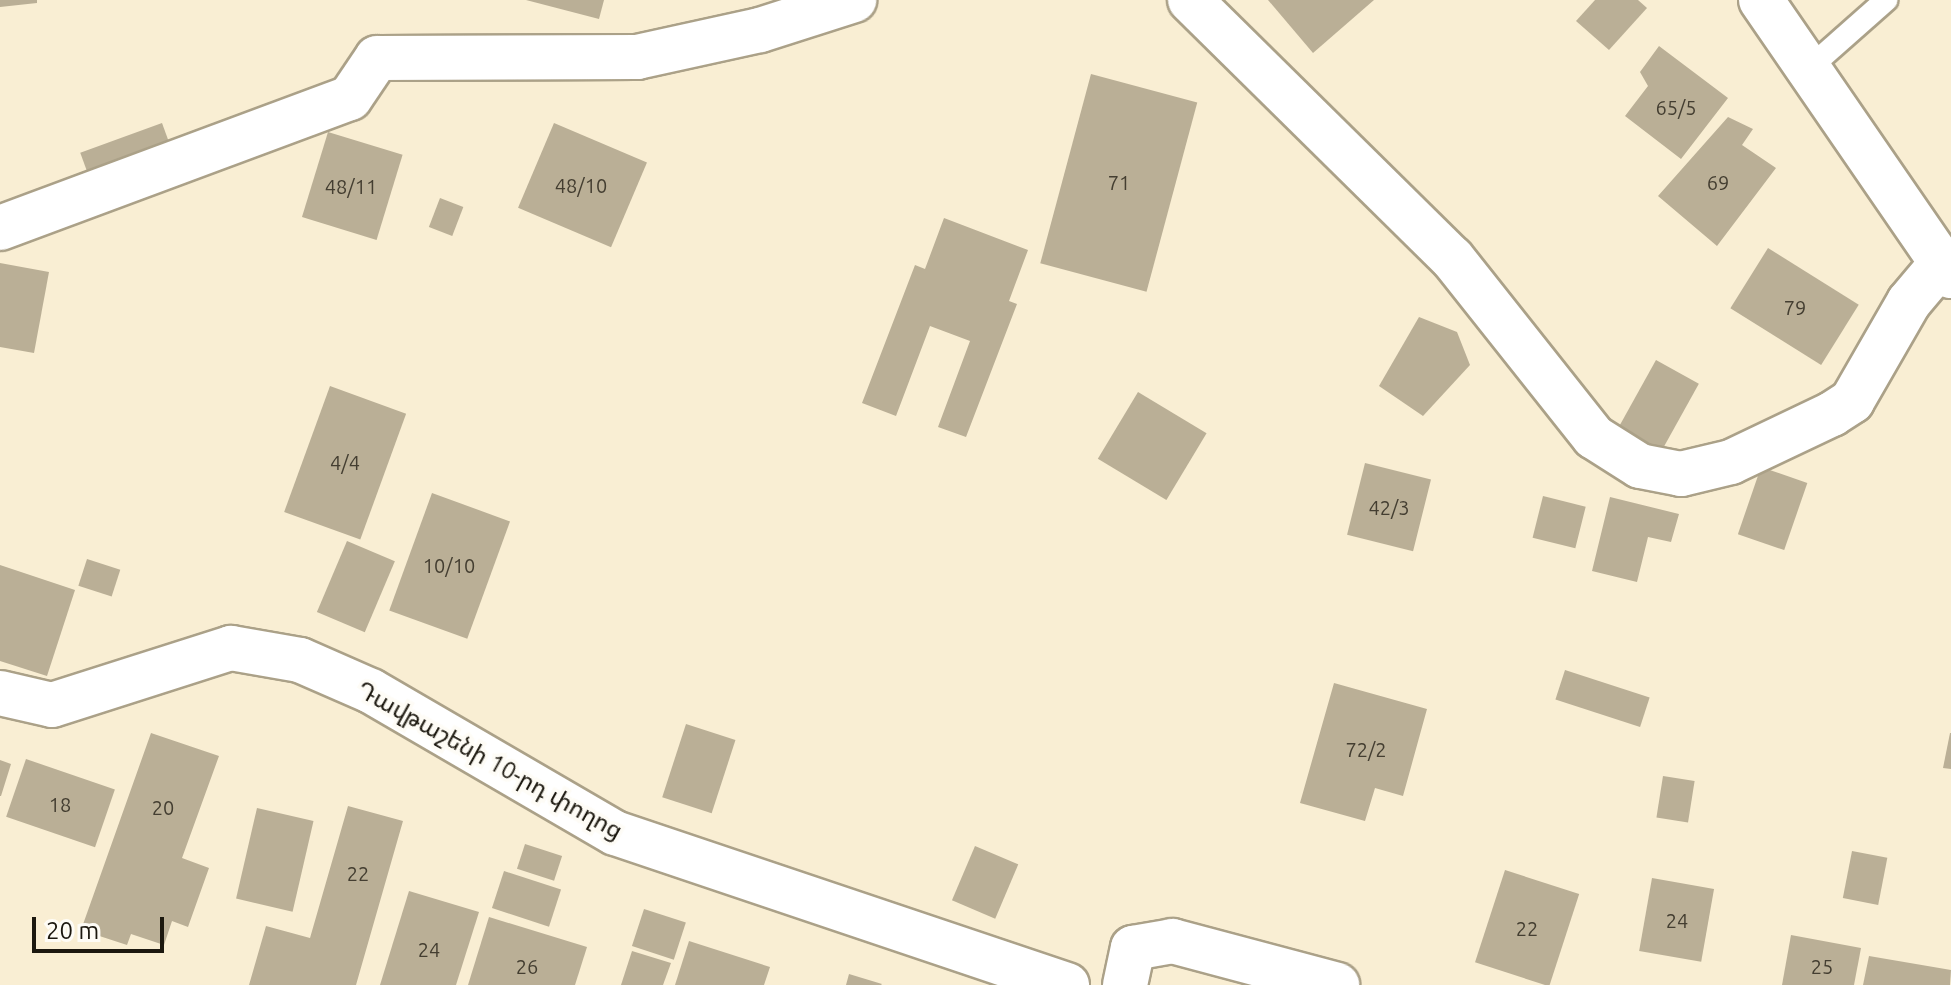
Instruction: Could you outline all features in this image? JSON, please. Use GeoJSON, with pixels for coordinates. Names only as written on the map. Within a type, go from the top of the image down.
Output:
{"type":"FeatureCollection","features":[{"type":"Feature","properties":{"kind":"street"},"geometry":{"type":"LineString","coordinates":[[0,228],[350,98],[377,58],[637,57],[760,30],[854,0]]}},
{"type":"Feature","properties":{"kind":"street"},"geometry":{"type":"LineString","coordinates":[[1190,0],[1452,258],[1584,427],[1640,466],[1681,474],[1731,462],[1832,414],[1852,401],[1909,302],[1946,270],[1761,0]]}},
{"type":"Feature","properties":{"kind":"street","name":"Դավթաշենի 10-րդ փողոց"},"geometry":{"type":"LineString","coordinates":[[0,693],[52,705],[231,648],[300,660],[371,691],[615,833],[1067,985]]}},
{"type":"Feature","properties":{"kind":"street"},"geometry":{"type":"LineString","coordinates":[[1125,985],[1133,948],[1172,941],[1337,985]]}},
{"type":"Feature","properties":{"kind":"lane"},"geometry":{"type":"LineString","coordinates":[[1807,70],[1886,0]]}},
{"type":"Feature","properties":{"kind":"building"},"geometry":{"type":"Polygon","coordinates":[[[0,0],[37,0],[37,3],[0,7],[0,0]]]}},
{"type":"Feature","properties":{"kind":"building"},"geometry":{"type":"Polygon","coordinates":[[[526,0],[604,0],[599,19],[526,0]]]}},
{"type":"Feature","properties":{"kind":"building"},"geometry":{"type":"Polygon","coordinates":[[[1268,0],[1374,0],[1313,53],[1268,0]]]}},
{"type":"Feature","properties":{"kind":"building"},"geometry":{"type":"Polygon","coordinates":[[[1595,0],[1638,0],[1647,8],[1609,50],[1576,21],[1595,0]]]}},
{"type":"Feature","properties":{"kind":"building"},"geometry":{"type":"Polygon","coordinates":[[[1659,46],[1728,98],[1681,159],[1625,116],[1648,86],[1640,72],[1659,46]]]}},
{"type":"Feature","properties":{"kind":"building"},"geometry":{"type":"Polygon","coordinates":[[[1091,74],[1197,102],[1147,292],[1040,263],[1091,74]]]}},
{"type":"Feature","properties":{"kind":"building"},"geometry":{"type":"Polygon","coordinates":[[[1728,117],[1753,129],[1742,145],[1776,168],[1717,246],[1658,196],[1728,117]]]}},
{"type":"Feature","properties":{"kind":"building"},"geometry":{"type":"Polygon","coordinates":[[[162,123],[169,142],[87,172],[80,153],[162,123]]]}},
{"type":"Feature","properties":{"kind":"building"},"geometry":{"type":"Polygon","coordinates":[[[554,123],[647,162],[611,247],[518,208],[554,123]]]}},
{"type":"Feature","properties":{"kind":"building"},"geometry":{"type":"Polygon","coordinates":[[[328,132],[403,155],[377,240],[302,217],[328,132]]]}},
{"type":"Feature","properties":{"kind":"building"},"geometry":{"type":"Polygon","coordinates":[[[440,198],[463,207],[452,236],[429,227],[440,198]]]}},
{"type":"Feature","properties":{"kind":"building"},"geometry":{"type":"Polygon","coordinates":[[[944,218],[1028,250],[1009,301],[1017,304],[966,437],[938,427],[970,341],[930,326],[896,416],[862,403],[915,265],[925,269],[944,218]]]}},
{"type":"Feature","properties":{"kind":"building"},"geometry":{"type":"Polygon","coordinates":[[[1768,248],[1859,305],[1821,365],[1730,308],[1768,248]]]}},
{"type":"Feature","properties":{"kind":"building"},"geometry":{"type":"Polygon","coordinates":[[[0,263],[49,272],[34,353],[0,347],[0,263]]]}},
{"type":"Feature","properties":{"kind":"building"},"geometry":{"type":"Polygon","coordinates":[[[1419,317],[1457,332],[1470,365],[1423,416],[1379,386],[1419,317]]]}},
{"type":"Feature","properties":{"kind":"building"},"geometry":{"type":"Polygon","coordinates":[[[1656,360],[1699,384],[1662,451],[1619,427],[1656,360]]]}},
{"type":"Feature","properties":{"kind":"building"},"geometry":{"type":"Polygon","coordinates":[[[330,386],[406,414],[360,540],[284,512],[330,386]]]}},
{"type":"Feature","properties":{"kind":"building"},"geometry":{"type":"Polygon","coordinates":[[[1138,392],[1207,433],[1166,500],[1098,459],[1138,392]]]}},
{"type":"Feature","properties":{"kind":"building"},"geometry":{"type":"Polygon","coordinates":[[[1365,463],[1431,479],[1413,551],[1347,535],[1365,463]]]}},
{"type":"Feature","properties":{"kind":"building"},"geometry":{"type":"Polygon","coordinates":[[[1761,467],[1807,483],[1784,550],[1738,534],[1761,467]]]}},
{"type":"Feature","properties":{"kind":"building"},"geometry":{"type":"Polygon","coordinates":[[[432,493],[510,521],[467,639],[389,610],[432,493]]]}},
{"type":"Feature","properties":{"kind":"building"},"geometry":{"type":"Polygon","coordinates":[[[1543,496],[1586,507],[1575,548],[1533,538],[1543,496]]]}},
{"type":"Feature","properties":{"kind":"building"},"geometry":{"type":"Polygon","coordinates":[[[1610,497],[1679,514],[1671,542],[1648,537],[1637,582],[1592,571],[1610,497]]]}},
{"type":"Feature","properties":{"kind":"building"},"geometry":{"type":"Polygon","coordinates":[[[347,541],[395,561],[365,632],[317,612],[347,541]]]}},
{"type":"Feature","properties":{"kind":"building"},"geometry":{"type":"Polygon","coordinates":[[[87,559],[120,570],[112,596],[78,586],[87,559]]]}},
{"type":"Feature","properties":{"kind":"building"},"geometry":{"type":"Polygon","coordinates":[[[0,565],[75,590],[47,676],[0,661],[0,565]]]}},
{"type":"Feature","properties":{"kind":"building"},"geometry":{"type":"Polygon","coordinates":[[[1565,670],[1650,698],[1640,727],[1555,699],[1565,670]]]}},
{"type":"Feature","properties":{"kind":"building"},"geometry":{"type":"Polygon","coordinates":[[[1334,683],[1427,709],[1403,796],[1375,788],[1365,821],[1300,803],[1334,683]]]}},
{"type":"Feature","properties":{"kind":"building"},"geometry":{"type":"Polygon","coordinates":[[[686,724],[735,740],[712,813],[662,797],[686,724]]]}},
{"type":"Feature","properties":{"kind":"building"},"geometry":{"type":"Polygon","coordinates":[[[151,733],[219,756],[182,858],[209,868],[188,927],[172,921],[164,945],[131,934],[127,945],[81,930],[151,733]]]}},
{"type":"Feature","properties":{"kind":"building"},"geometry":{"type":"Polygon","coordinates":[[[1951,733],[1951,769],[1943,768],[1951,733]]]}},
{"type":"Feature","properties":{"kind":"building"},"geometry":{"type":"Polygon","coordinates":[[[26,759],[115,790],[95,847],[6,817],[26,759]]]}},
{"type":"Feature","properties":{"kind":"building"},"geometry":{"type":"Polygon","coordinates":[[[0,760],[11,764],[1,796],[0,796],[0,760]]]}},
{"type":"Feature","properties":{"kind":"building"},"geometry":{"type":"Polygon","coordinates":[[[1663,776],[1695,781],[1688,822],[1656,817],[1663,776]]]}},
{"type":"Feature","properties":{"kind":"building"},"geometry":{"type":"Polygon","coordinates":[[[348,806],[403,821],[356,985],[249,985],[266,926],[310,938],[348,806]]]}},
{"type":"Feature","properties":{"kind":"building"},"geometry":{"type":"Polygon","coordinates":[[[257,808],[314,821],[293,912],[236,899],[257,808]]]}},
{"type":"Feature","properties":{"kind":"building"},"geometry":{"type":"Polygon","coordinates":[[[525,844],[562,856],[554,881],[517,869],[525,844]]]}},
{"type":"Feature","properties":{"kind":"building"},"geometry":{"type":"Polygon","coordinates":[[[975,846],[1018,864],[995,919],[952,900],[975,846]]]}},
{"type":"Feature","properties":{"kind":"building"},"geometry":{"type":"Polygon","coordinates":[[[1852,851],[1887,858],[1878,905],[1843,898],[1852,851]]]}},
{"type":"Feature","properties":{"kind":"building"},"geometry":{"type":"Polygon","coordinates":[[[1505,870],[1579,894],[1550,985],[1475,962],[1505,870]]]}},
{"type":"Feature","properties":{"kind":"building"},"geometry":{"type":"Polygon","coordinates":[[[504,871],[561,890],[549,927],[492,908],[504,871]]]}},
{"type":"Feature","properties":{"kind":"building"},"geometry":{"type":"Polygon","coordinates":[[[1652,878],[1714,889],[1701,962],[1639,951],[1652,878]]]}},
{"type":"Feature","properties":{"kind":"building"},"geometry":{"type":"Polygon","coordinates":[[[409,891],[479,912],[456,985],[380,985],[409,891]]]}},
{"type":"Feature","properties":{"kind":"building"},"geometry":{"type":"Polygon","coordinates":[[[644,909],[686,923],[674,960],[632,946],[644,909]]]}},
{"type":"Feature","properties":{"kind":"building"},"geometry":{"type":"Polygon","coordinates":[[[489,917],[587,947],[575,985],[468,985],[489,917]]]}},
{"type":"Feature","properties":{"kind":"building"},"geometry":{"type":"Polygon","coordinates":[[[1791,935],[1861,948],[1854,985],[1782,985],[1791,935]]]}},
{"type":"Feature","properties":{"kind":"building"},"geometry":{"type":"Polygon","coordinates":[[[689,941],[770,967],[764,985],[675,985],[689,941]]]}},
{"type":"Feature","properties":{"kind":"building"},"geometry":{"type":"Polygon","coordinates":[[[632,951],[671,963],[663,985],[621,985],[632,951]]]}},
{"type":"Feature","properties":{"kind":"building"},"geometry":{"type":"Polygon","coordinates":[[[1869,956],[1951,970],[1950,985],[1863,985],[1869,956]]]}},
{"type":"Feature","properties":{"kind":"building"},"geometry":{"type":"Polygon","coordinates":[[[849,974],[882,984],[846,985],[849,974]]]}}]}
